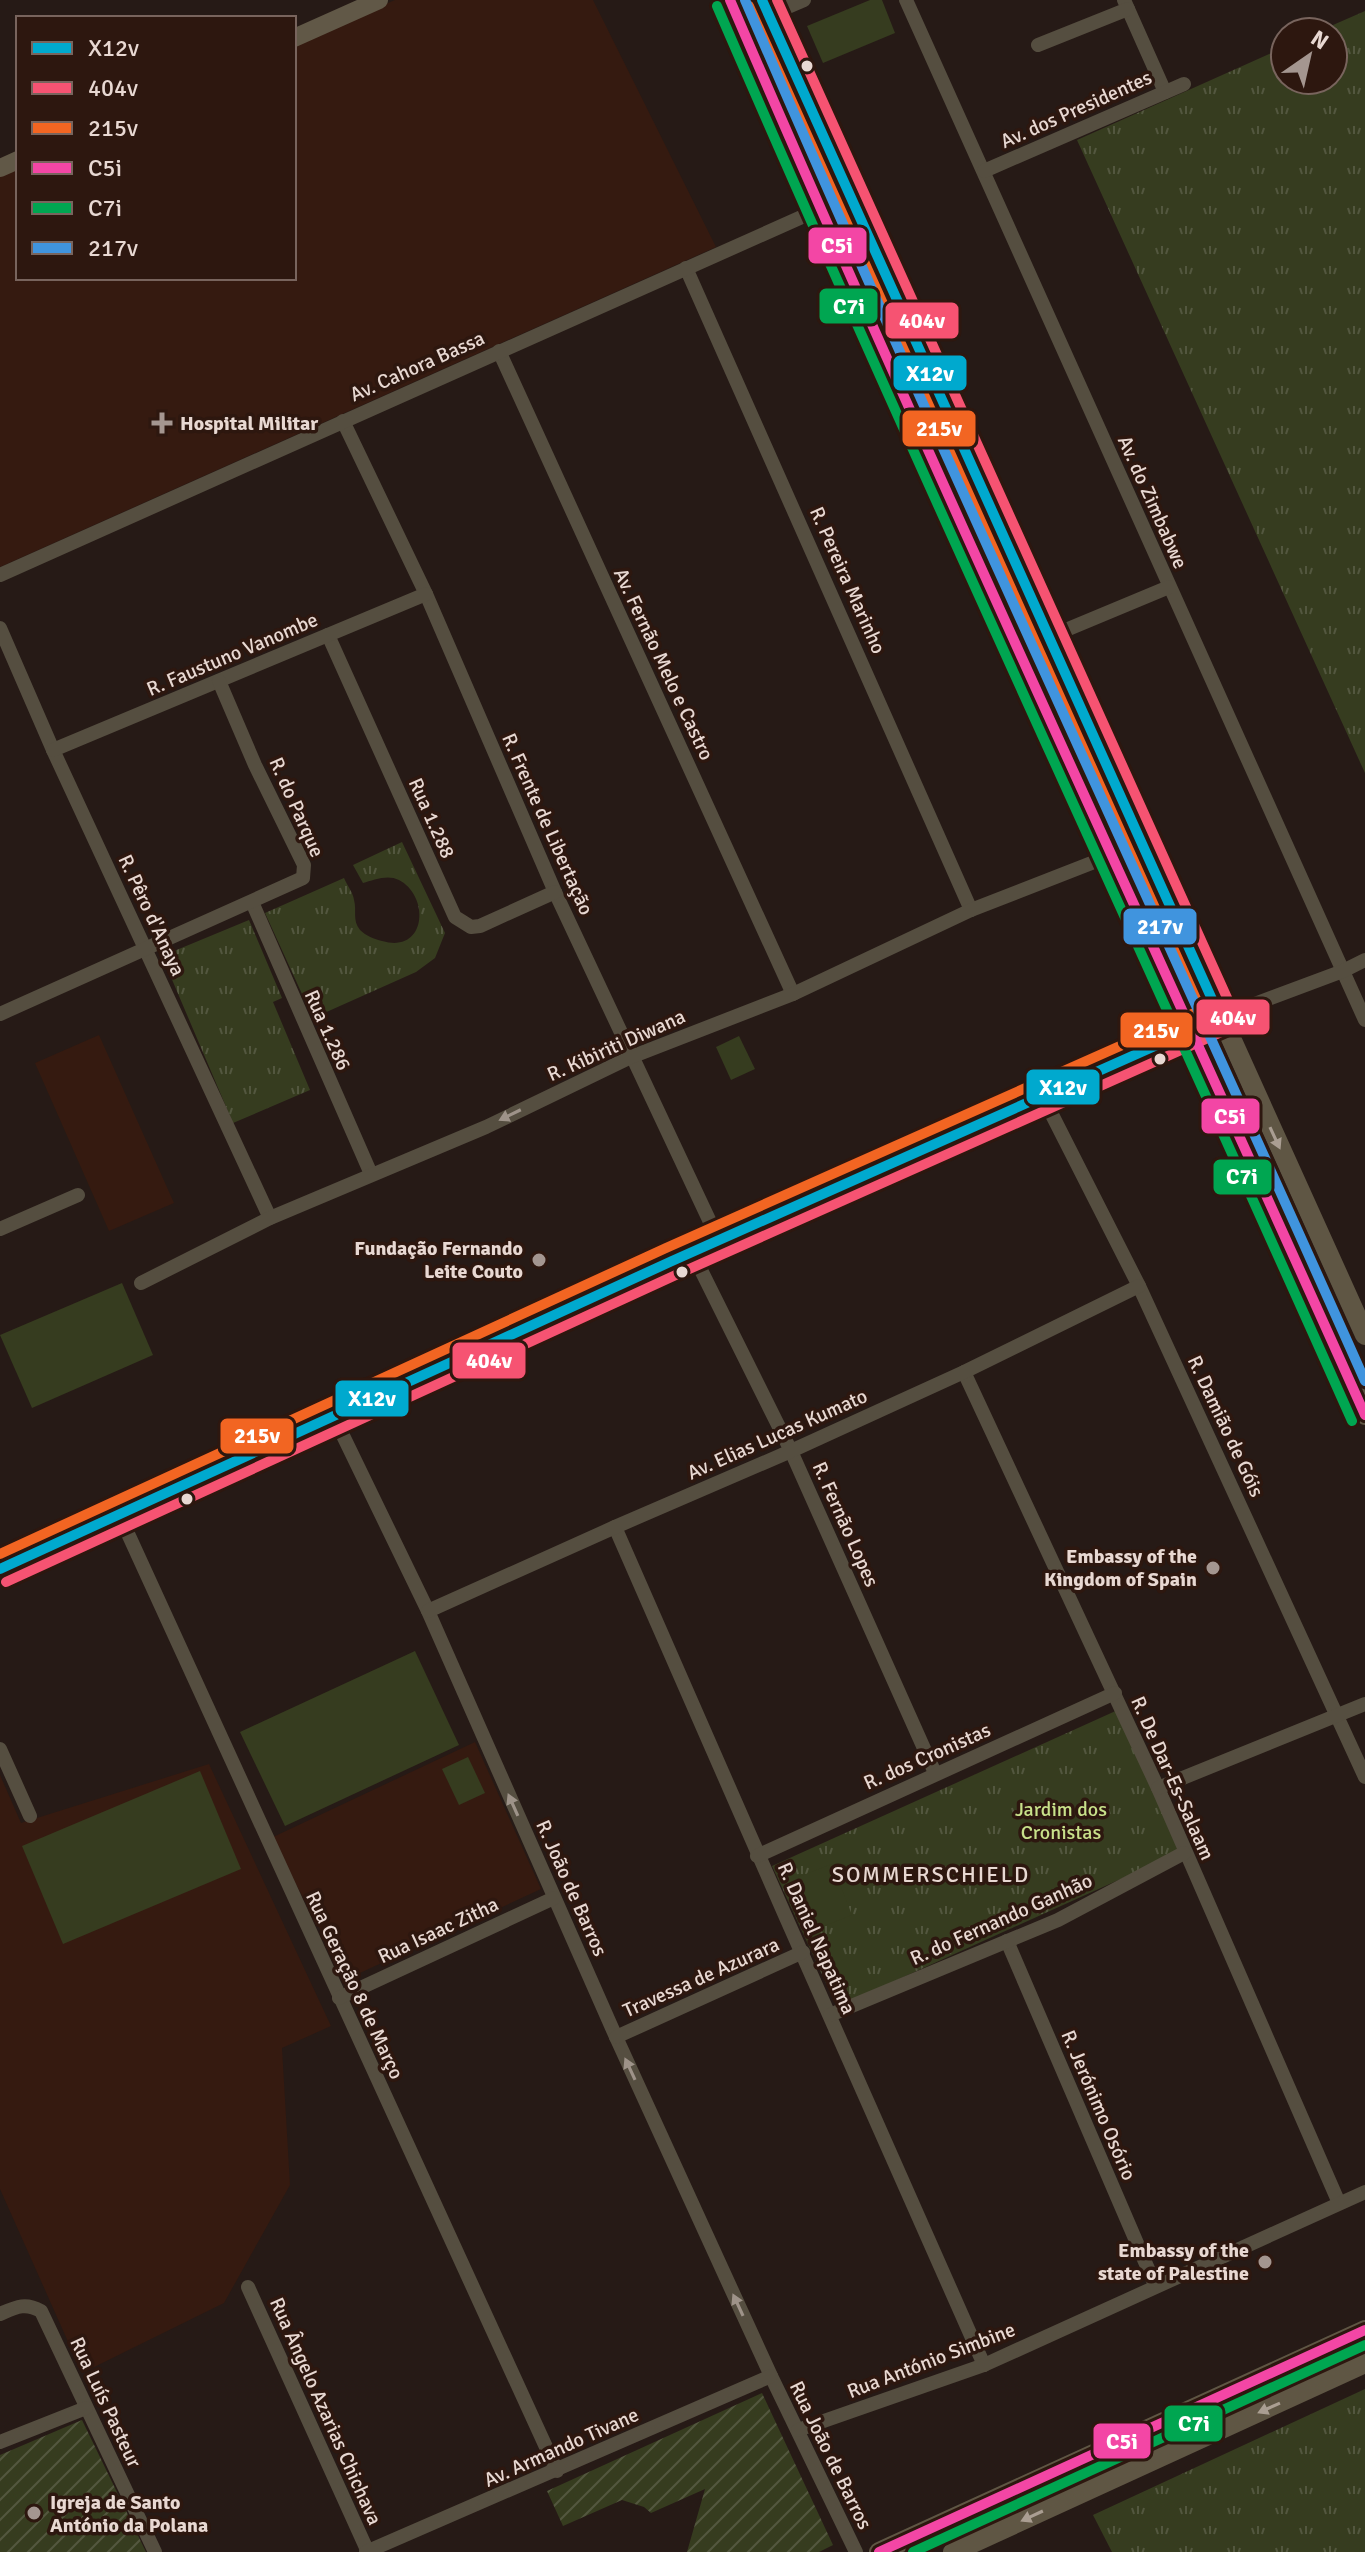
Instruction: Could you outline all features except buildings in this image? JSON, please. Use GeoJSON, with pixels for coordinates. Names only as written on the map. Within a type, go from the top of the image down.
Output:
{"type":"FeatureCollection","features":[{"type":"Feature","properties":{"kind":"main road"},"geometry":{"type":"LineString","coordinates":[[730,0],[820,209],[1365,1415]]}},
{"type":"Feature","properties":{"kind":"main road"},"geometry":{"type":"LineString","coordinates":[[766,7],[1365,1335]]}},
{"type":"Feature","properties":{"kind":"main road"},"geometry":{"type":"LineString","coordinates":[[879,2552],[1365,2330]]}},
{"type":"Feature","properties":{"kind":"main road"},"geometry":{"type":"LineString","coordinates":[[1298,2362],[1310,2389]]}},
{"type":"Feature","properties":{"kind":"main road"},"geometry":{"type":"LineString","coordinates":[[953,2552],[1365,2363]]}},
{"type":"Feature","properties":{"kind":"main road"},"geometry":{"type":"LineString","coordinates":[[1084,2460],[1096,2486]]}},
{"type":"Feature","properties":{"kind":"street"},"geometry":{"type":"LineString","coordinates":[[296,37],[379,0]]}},
{"type":"Feature","properties":{"kind":"street"},"geometry":{"type":"LineString","coordinates":[[766,7],[804,0]]}},
{"type":"Feature","properties":{"kind":"street","name":"Av. do Zimbabwe"},"geometry":{"type":"LineString","coordinates":[[906,0],[1365,1020]]}},
{"type":"Feature","properties":{"kind":"street"},"geometry":{"type":"LineString","coordinates":[[1038,45],[1126,4],[1165,92]]}},
{"type":"Feature","properties":{"kind":"street","name":"Av. dos Presidentes"},"geometry":{"type":"LineString","coordinates":[[984,171],[1184,84]]}},
{"type":"Feature","properties":{"kind":"street","name":"Av. Cahora Bassa"},"geometry":{"type":"LineString","coordinates":[[0,575],[851,195]]}},
{"type":"Feature","properties":{"kind":"street","name":"R. Pereira Marinho"},"geometry":{"type":"LineString","coordinates":[[686,268],[971,910]]}},
{"type":"Feature","properties":{"kind":"street","name":"Av. Fernão Melo e Castro"},"geometry":{"type":"LineString","coordinates":[[499,351],[793,994]]}},
{"type":"Feature","properties":{"kind":"street","name":"R. Frente de Libertação"},"geometry":{"type":"LineString","coordinates":[[343,421],[426,594],[555,892],[719,1241]]}},
{"type":"Feature","properties":{"kind":"street"},"geometry":{"type":"LineString","coordinates":[[1049,637],[1169,587]]}},
{"type":"Feature","properties":{"kind":"street","name":"R. Faustuno Vanombe"},"geometry":{"type":"LineString","coordinates":[[53,750],[426,594]]}},
{"type":"Feature","properties":{"kind":"street","name":"R. Pêro d'Anaya"},"geometry":{"type":"LineString","coordinates":[[0,628],[53,750],[270,1218]]}},
{"type":"Feature","properties":{"kind":"street","name":"Rua 1.288"},"geometry":{"type":"LineString","coordinates":[[328,635],[455,917],[471,927],[480,926],[555,892]]}},
{"type":"Feature","properties":{"kind":"street","name":"R. do Parque"},"geometry":{"type":"LineString","coordinates":[[0,1014],[303,878],[304,865],[255,765],[219,681]]}},
{"type":"Feature","properties":{"kind":"street","name":"R. Kibiriti Diwana"},"geometry":{"type":"LineString","coordinates":[[141,1283],[270,1218],[486,1127],[631,1057],[793,994],[971,910],[1112,855]]}},
{"type":"Feature","properties":{"kind":"street","name":"Rua 1.286"},"geometry":{"type":"LineString","coordinates":[[252,902],[371,1174]]}},
{"type":"Feature","properties":{"kind":"street"},"geometry":{"type":"LineString","coordinates":[[0,1569],[1192,1027],[1365,960]]}},
{"type":"Feature","properties":{"kind":"street","name":"R. Damião de Góis"},"geometry":{"type":"LineString","coordinates":[[1042,1095],[1139,1286],[1365,1777]]}},
{"type":"Feature","properties":{"kind":"street"},"geometry":{"type":"LineString","coordinates":[[0,1229],[78,1195]]}},
{"type":"Feature","properties":{"kind":"street","name":"R. Fernão Lopes"},"geometry":{"type":"LineString","coordinates":[[692,1252],[791,1451],[935,1773]]}},
{"type":"Feature","properties":{"kind":"street","name":"Av. Elias Lucas Kumato"},"geometry":{"type":"LineString","coordinates":[[428,1611],[964,1372],[1139,1286]]}},
{"type":"Feature","properties":{"kind":"street","name":"R. De Dar-Es-Salaam"},"geometry":{"type":"LineString","coordinates":[[964,1372],[1158,1788],[1339,2203]]}},
{"type":"Feature","properties":{"kind":"street","name":"R. João de Barros"},"geometry":{"type":"LineString","coordinates":[[334,1417],[428,1611],[616,2037],[771,2376]]}},
{"type":"Feature","properties":{"kind":"street","name":"Rua Geração 8 de Março"},"geometry":{"type":"LineString","coordinates":[[119,1514],[557,2471]]}},
{"type":"Feature","properties":{"kind":"street","name":"R. Daniel Napatima"},"geometry":{"type":"LineString","coordinates":[[615,1527],[757,1856],[803,1952],[984,2365]]}},
{"type":"Feature","properties":{"kind":"street","name":"R. dos Cronistas"},"geometry":{"type":"LineString","coordinates":[[757,1856],[1115,1693]]}},
{"type":"Feature","properties":{"kind":"street"},"geometry":{"type":"LineString","coordinates":[[1158,1788],[1365,1704]]}},
{"type":"Feature","properties":{"kind":"street"},"geometry":{"type":"LineString","coordinates":[[0,1749],[30,1816]]}},
{"type":"Feature","properties":{"kind":"street","name":"R. do Fernando Ganhão"},"geometry":{"type":"LineString","coordinates":[[830,2015],[1058,1920],[1184,1853]]}},
{"type":"Feature","properties":{"kind":"street","name":"Rua Isaac Zitha"},"geometry":{"type":"LineString","coordinates":[[339,1998],[554,1898]]}},
{"type":"Feature","properties":{"kind":"street","name":"R. Jerónimo Osório"},"geometry":{"type":"LineString","coordinates":[[1007,1941],[1155,2285]]}},
{"type":"Feature","properties":{"kind":"street","name":"Travessa de Azurara"},"geometry":{"type":"LineString","coordinates":[[616,2037],[803,1952]]}},
{"type":"Feature","properties":{"kind":"street","name":"Rua António Simbine"},"geometry":{"type":"LineString","coordinates":[[798,2430],[984,2365],[1365,2192]]}},
{"type":"Feature","properties":{"kind":"street","name":"Rua Ângelo Azarias Chichava"},"geometry":{"type":"LineString","coordinates":[[248,2287],[367,2552]]}},
{"type":"Feature","properties":{"kind":"street","name":"Rua Luís Pasteur"},"geometry":{"type":"LineString","coordinates":[[0,2314],[18,2306],[30,2305],[41,2311],[155,2552]]}},
{"type":"Feature","properties":{"kind":"street","name":"Av. Armando Tivane"},"geometry":{"type":"LineString","coordinates":[[367,2552],[771,2376]]}},
{"type":"Feature","properties":{"kind":"street","name":"Rua João de Barros"},"geometry":{"type":"LineString","coordinates":[[771,2376],[856,2552]]}},
{"type":"Feature","properties":{"kind":"street"},"geometry":{"type":"LineString","coordinates":[[0,2442],[86,2408]]}},
{"type":"Feature","properties":{"kind":"shaded area","name":"Hospital Militar"},"geometry":{"type":"Polygon","coordinates":[[[395,0],[593,0],[716,247],[0,567],[0,171],[16,164],[16,280],[296,280],[296,43],[395,0]]]}},
{"type":"Feature","properties":{"kind":"shaded area"},"geometry":{"type":"Polygon","coordinates":[[[99,1035],[174,1203],[109,1231],[35,1063],[99,1035]]]}},
{"type":"Feature","properties":{"kind":"shaded area"},"geometry":{"type":"Polygon","coordinates":[[[475,1742],[541,1889],[347,1979],[271,1838],[475,1742]]]}},
{"type":"Feature","properties":{"kind":"shaded area"},"geometry":{"type":"Polygon","coordinates":[[[209,1764],[331,2026],[282,2048],[290,2185],[224,2303],[82,2373],[0,2189],[0,1775],[21,1823],[209,1764]]]}},
{"type":"Feature","properties":{"kind":"green space"},"geometry":{"type":"Polygon","coordinates":[[[870,0],[882,0],[895,33],[823,63],[807,26],[870,0]]]}},
{"type":"Feature","properties":{"kind":"green space"},"geometry":{"type":"Polygon","coordinates":[[[1365,11],[1365,773],[1077,140],[1269,54],[1269,96],[1349,96],[1349,18],[1365,11]]]}},
{"type":"Feature","properties":{"kind":"green space"},"geometry":{"type":"Polygon","coordinates":[[[402,842],[445,933],[435,958],[416,972],[313,1018],[265,913],[344,878],[353,897],[355,919],[360,930],[382,941],[397,943],[408,939],[419,921],[416,898],[409,888],[399,880],[390,878],[363,883],[353,865],[402,842]]]}},
{"type":"Feature","properties":{"kind":"green space"},"geometry":{"type":"Polygon","coordinates":[[[249,920],[282,998],[273,1002],[310,1090],[233,1123],[162,956],[249,920]]]}},
{"type":"Feature","properties":{"kind":"green space"},"geometry":{"type":"Polygon","coordinates":[[[739,1036],[755,1069],[731,1080],[716,1047],[739,1036]]]}},
{"type":"Feature","properties":{"kind":"green space"},"geometry":{"type":"Polygon","coordinates":[[[122,1283],[153,1355],[32,1408],[0,1335],[122,1283]]]}},
{"type":"Feature","properties":{"kind":"green space"},"geometry":{"type":"Polygon","coordinates":[[[415,1651],[459,1745],[285,1826],[240,1732],[415,1651]]]}},
{"type":"Feature","properties":{"kind":"green space","name":"Jardim dos Cronistas"},"geometry":{"type":"Polygon","coordinates":[[[1120,1709],[1185,1850],[837,2007],[772,1866],[1120,1709]]]}},
{"type":"Feature","properties":{"kind":"green space"},"geometry":{"type":"Polygon","coordinates":[[[468,1757],[485,1793],[459,1805],[442,1769],[468,1757]]]}},
{"type":"Feature","properties":{"kind":"green space"},"geometry":{"type":"Polygon","coordinates":[[[200,1771],[241,1869],[63,1944],[22,1846],[200,1771]]]}},
{"type":"Feature","properties":{"kind":"green space"},"geometry":{"type":"Polygon","coordinates":[[[832,1864],[852,1915],[819,1928],[798,1877],[832,1864]]]}},
{"type":"Feature","properties":{"kind":"green space"},"geometry":{"type":"Polygon","coordinates":[[[1365,2389],[1365,2552],[1112,2552],[1093,2515],[1365,2389]]]}},
{"type":"Feature","properties":{"kind":"green space"},"geometry":{"type":"Polygon","coordinates":[[[762,2393],[833,2545],[819,2552],[687,2552],[705,2489],[651,2513],[644,2507],[622,2500],[563,2526],[547,2491],[762,2393]]]}},
{"type":"Feature","properties":{"kind":"green space"},"geometry":{"type":"Polygon","coordinates":[[[82,2420],[146,2552],[0,2552],[0,2455],[82,2420]]]}},
{"type":"Feature","properties":{"kind":"transit line","name":"C5i"},"geometry":{"type":"LineString","coordinates":[[730,0],[965,532],[1365,1415]]}},
{"type":"Feature","properties":{"kind":"transit line","name":"217v"},"geometry":{"type":"LineString","coordinates":[[745,0],[897,346],[1365,1381]]}},
{"type":"Feature","properties":{"kind":"transit line","name":"X12v"},"geometry":{"type":"LineString","coordinates":[[0,1569],[672,1261],[1220,1017],[762,0]]}},
{"type":"Feature","properties":{"kind":"transit line","name":"404v"},"geometry":{"type":"LineString","coordinates":[[6,1582],[678,1274],[1226,1030],[1233,1023],[1233,1011],[777,0]]}},
{"type":"Feature","properties":{"kind":"transit line","name":"C7i"},"geometry":{"type":"LineString","coordinates":[[717,6],[873,361],[1352,1421]]}},
{"type":"Feature","properties":{"kind":"transit line","name":"215v"},"geometry":{"type":"LineString","coordinates":[[0,1554],[666,1248],[1201,1010],[749,6]]}},
{"type":"Feature","properties":{"kind":"transit line","name":"C5i"},"geometry":{"type":"LineString","coordinates":[[879,2552],[1365,2330]]}},
{"type":"Feature","properties":{"kind":"transit line","name":"C7i"},"geometry":{"type":"LineString","coordinates":[[913,2552],[1365,2345]]}},
{"type":"Feature","properties":{"kind":"place","name":"Hospital Militar"},"geometry":{"type":"Point","coordinates":[162,423]}},
{"type":"Feature","properties":{"kind":"place","name":"Fundação Fernando Leite Couto"},"geometry":{"type":"Point","coordinates":[539,1260]}},
{"type":"Feature","properties":{"kind":"place","name":"Embassy of the Kingdom of Spain"},"geometry":{"type":"Point","coordinates":[1213,1568]}},
{"type":"Feature","properties":{"kind":"place","name":"Embassy of the state of Palestine"},"geometry":{"type":"Point","coordinates":[1265,2262]}},
{"type":"Feature","properties":{"kind":"place","name":"Igreja de Santo António da Polana"},"geometry":{"type":"Point","coordinates":[34,2513]}},
{"type":"Feature","properties":{"kind":"district","name":"SOMMERSCHIELD"},"geometry":{"type":"Point","coordinates":[931,1874]}}]}
